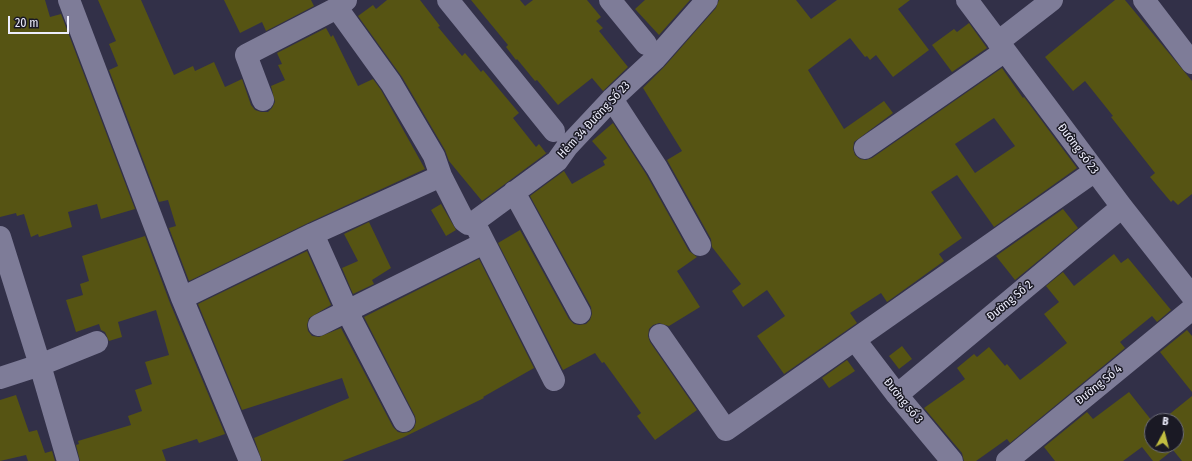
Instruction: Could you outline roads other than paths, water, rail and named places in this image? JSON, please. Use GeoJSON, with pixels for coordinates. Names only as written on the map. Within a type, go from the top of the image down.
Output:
{"type":"FeatureCollection","features":[{"type":"Feature","properties":{"kind":"street"},"geometry":{"type":"LineString","coordinates":[[69,0],[182,298],[250,461]]}},
{"type":"Feature","properties":{"kind":"street"},"geometry":{"type":"LineString","coordinates":[[448,0],[554,131]]}},
{"type":"Feature","properties":{"kind":"street"},"geometry":{"type":"LineString","coordinates":[[610,0],[646,44]]}},
{"type":"Feature","properties":{"kind":"street","name":"Hẻm 34 Đường Số 23"},"geometry":{"type":"LineString","coordinates":[[471,223],[557,161],[567,147],[612,99],[655,59],[707,0]]}},
{"type":"Feature","properties":{"kind":"street","name":"Đường số 23"},"geometry":{"type":"LineString","coordinates":[[967,0],[1122,207],[1192,296]]}},
{"type":"Feature","properties":{"kind":"street"},"geometry":{"type":"LineString","coordinates":[[865,148],[1001,46],[1052,0]]}},
{"type":"Feature","properties":{"kind":"street"},"geometry":{"type":"LineString","coordinates":[[1144,0],[1192,63]]}},
{"type":"Feature","properties":{"kind":"street"},"geometry":{"type":"LineString","coordinates":[[263,100],[246,55],[342,4],[434,156],[441,176],[464,221],[471,223],[484,243],[554,380]]}},
{"type":"Feature","properties":{"kind":"street"},"geometry":{"type":"LineString","coordinates":[[612,99],[657,168],[700,244]]}},
{"type":"Feature","properties":{"kind":"street"},"geometry":{"type":"LineString","coordinates":[[660,335],[726,430],[1095,171]]}},
{"type":"Feature","properties":{"kind":"street"},"geometry":{"type":"LineString","coordinates":[[182,298],[313,234],[441,176]]}},
{"type":"Feature","properties":{"kind":"street"},"geometry":{"type":"LineString","coordinates":[[514,192],[580,313]]}},
{"type":"Feature","properties":{"kind":"street","name":"Đường Số 2"},"geometry":{"type":"LineString","coordinates":[[897,395],[1122,207]]}},
{"type":"Feature","properties":{"kind":"street"},"geometry":{"type":"LineString","coordinates":[[313,234],[347,310],[404,421]]}},
{"type":"Feature","properties":{"kind":"street"},"geometry":{"type":"LineString","coordinates":[[0,237],[68,461]]}},
{"type":"Feature","properties":{"kind":"street"},"geometry":{"type":"LineString","coordinates":[[318,325],[484,243]]}},
{"type":"Feature","properties":{"kind":"street","name":"Đường Số 4"},"geometry":{"type":"LineString","coordinates":[[1007,461],[1192,309]]}},
{"type":"Feature","properties":{"kind":"street","name":"Đường số 3"},"geometry":{"type":"LineString","coordinates":[[855,340],[897,395],[952,461]]}},
{"type":"Feature","properties":{"kind":"street"},"geometry":{"type":"LineString","coordinates":[[0,378],[40,365],[97,342]]}}]}
